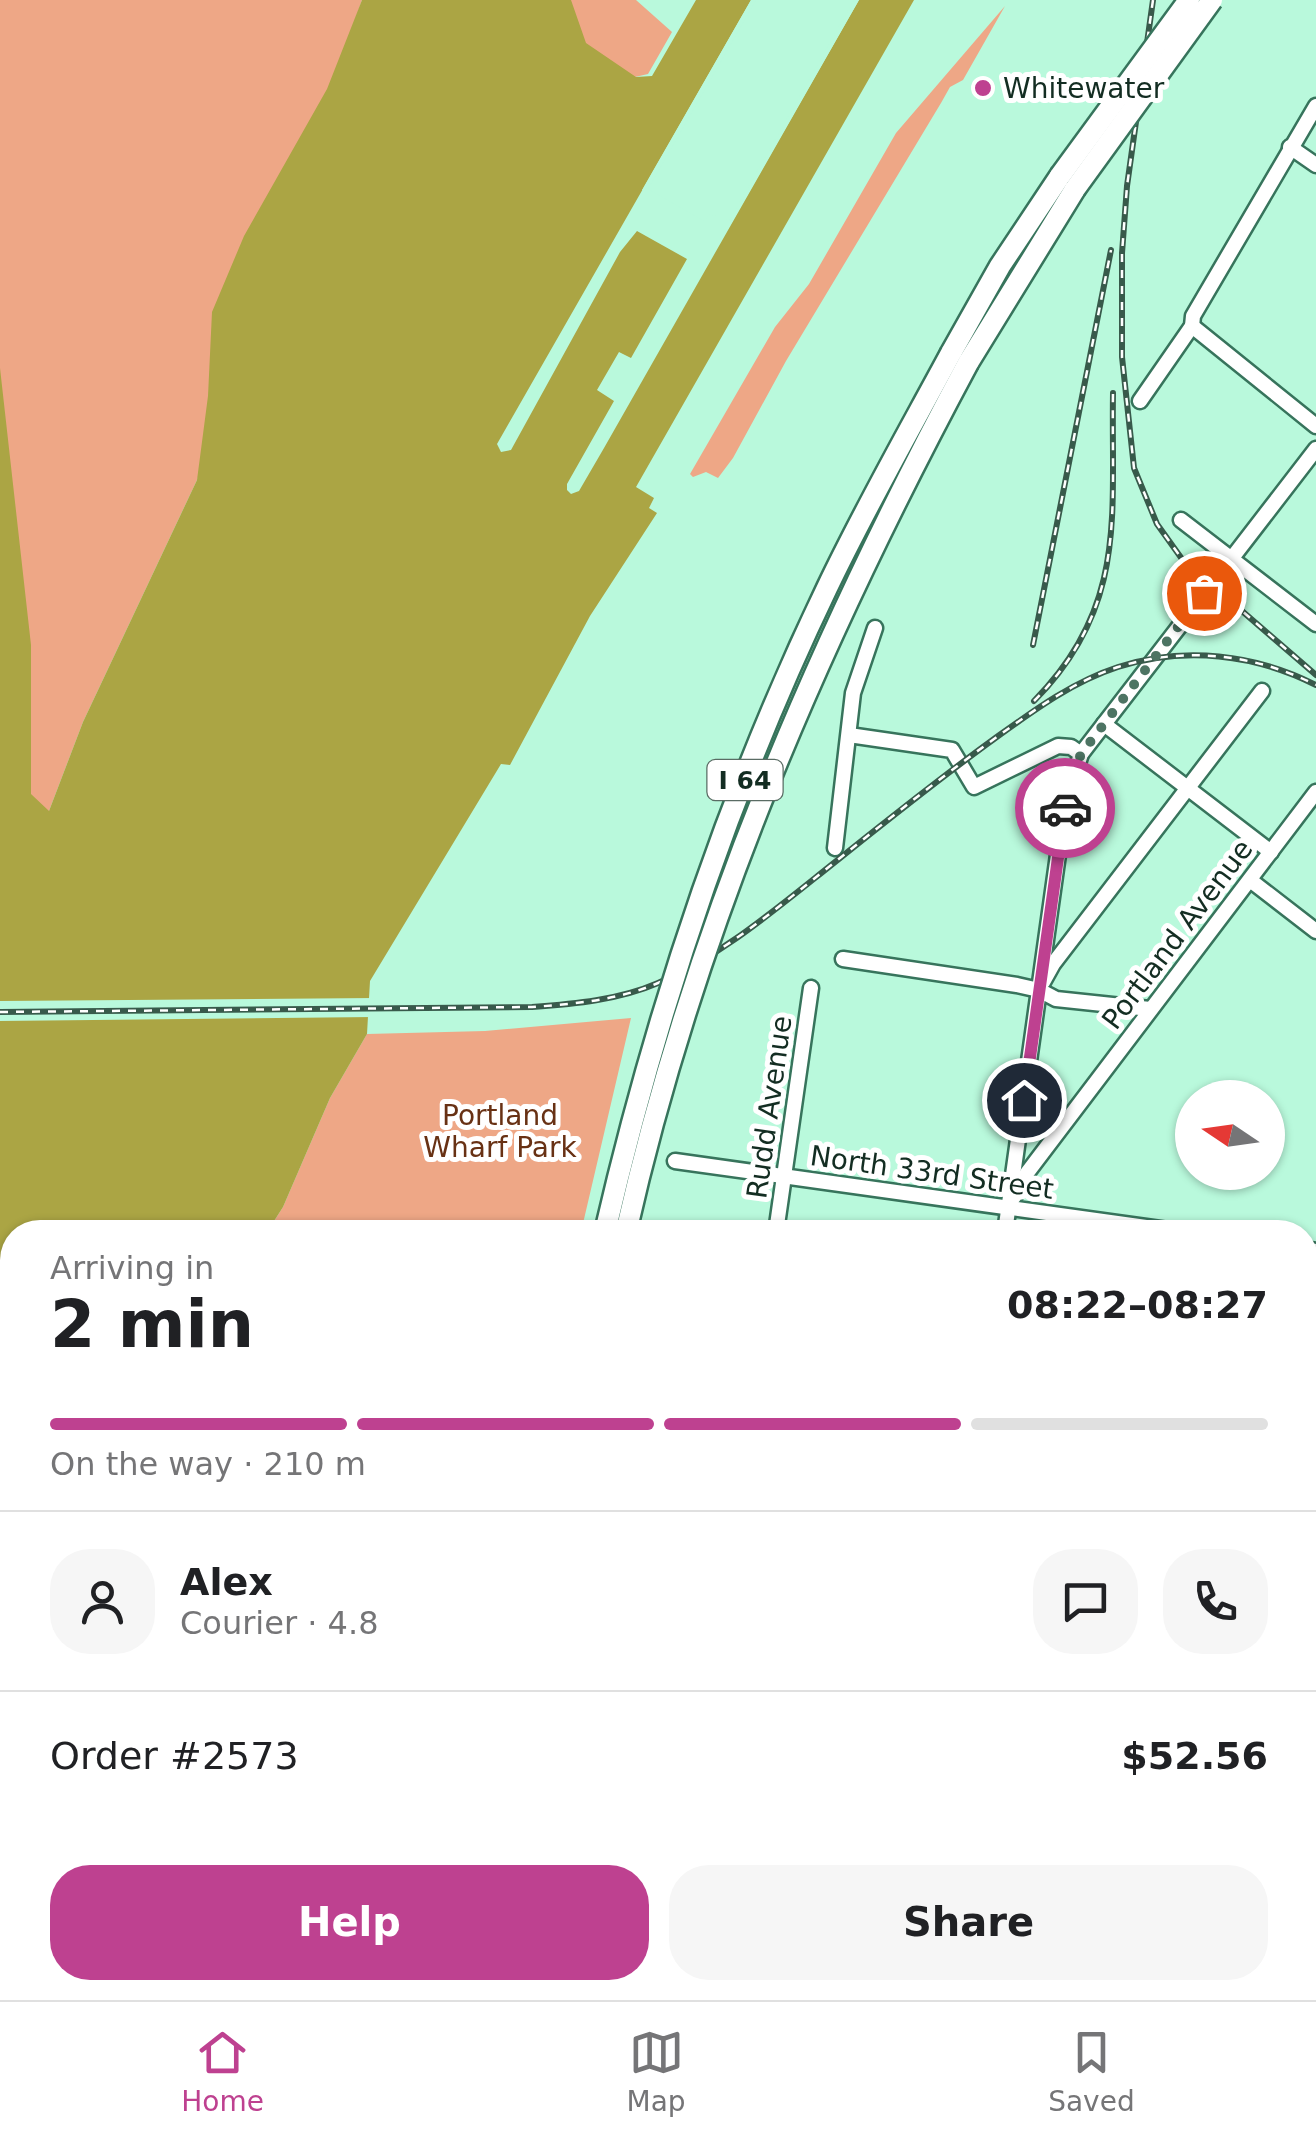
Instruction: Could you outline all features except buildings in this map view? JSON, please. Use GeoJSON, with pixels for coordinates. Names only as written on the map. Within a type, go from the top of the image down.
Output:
{"type":"FeatureCollection","features":[{"type":"Feature","properties":{"kind":"highway","name":"I 64"},"geometry":{"type":"LineString","coordinates":[[608,1220],[654,1041],[737,799],[825,592],[1067,182],[1189,0]]}},
{"type":"Feature","properties":{"kind":"highway","name":"I 64"},"geometry":{"type":"LineString","coordinates":[[1067,182],[1212,0]]}},
{"type":"Feature","properties":{"kind":"highway","name":"I 64"},"geometry":{"type":"LineString","coordinates":[[629,1220],[689,1003],[766,787],[801,699],[960,358]]}},
{"type":"Feature","properties":{"kind":"street"},"geometry":{"type":"LineString","coordinates":[[1140,401],[1192,326],[1193,316],[1316,106]]}},
{"type":"Feature","properties":{"kind":"street"},"geometry":{"type":"LineString","coordinates":[[1290,147],[1316,164]]}},
{"type":"Feature","properties":{"kind":"street"},"geometry":{"type":"LineString","coordinates":[[1192,326],[1316,426]]}},
{"type":"Feature","properties":{"kind":"street"},"geometry":{"type":"LineString","coordinates":[[1007,1220],[1072,774],[1081,754],[1316,449]]}},
{"type":"Feature","properties":{"kind":"street"},"geometry":{"type":"LineString","coordinates":[[1182,520],[1315,622]]}},
{"type":"Feature","properties":{"kind":"street"},"geometry":{"type":"LineString","coordinates":[[835,848],[852,693],[875,628]]}},
{"type":"Feature","properties":{"kind":"street"},"geometry":{"type":"LineString","coordinates":[[1039,990],[1053,964],[1262,691]]}},
{"type":"Feature","properties":{"kind":"street"},"geometry":{"type":"LineString","coordinates":[[1104,724],[1271,852]]}},
{"type":"Feature","properties":{"kind":"street"},"geometry":{"type":"LineString","coordinates":[[849,735],[952,750],[974,787],[1058,746],[1081,754]]}},
{"type":"Feature","properties":{"kind":"street","name":"Portland Avenue"},"geometry":{"type":"LineString","coordinates":[[1009,1206],[1027,1173],[1316,792]]}},
{"type":"Feature","properties":{"kind":"street"},"geometry":{"type":"LineString","coordinates":[[1250,880],[1316,931]]}},
{"type":"Feature","properties":{"kind":"street"},"geometry":{"type":"LineString","coordinates":[[843,959],[1039,990],[1056,998],[1150,1010]]}},
{"type":"Feature","properties":{"kind":"street","name":"Rudd Avenue"},"geometry":{"type":"LineString","coordinates":[[778,1220],[811,988]]}},
{"type":"Feature","properties":{"kind":"street","name":"North 33rd Street"},"geometry":{"type":"LineString","coordinates":[[675,1162],[984,1206],[1009,1206],[1080,1220]]}},
{"type":"Feature","properties":{"kind":"green space"},"geometry":{"type":"Polygon","coordinates":[[[0,0],[362,0],[197,480],[83,722],[49,811],[52,833],[0,749],[0,0]]]}},
{"type":"Feature","properties":{"kind":"green space"},"geometry":{"type":"Polygon","coordinates":[[[551,0],[636,0],[672,32],[648,74],[635,77],[608,124],[551,0]]]}},
{"type":"Feature","properties":{"kind":"green space"},"geometry":{"type":"Polygon","coordinates":[[[1005,6],[963,80],[950,87],[786,361],[733,458],[718,478],[706,472],[693,477],[690,474],[775,327],[809,284],[896,133],[1005,6]]]}},
{"type":"Feature","properties":{"kind":"green space","name":"Portland Wharf Park"},"geometry":{"type":"Polygon","coordinates":[[[631,1018],[584,1220],[275,1220],[330,1098],[367,1034],[485,1031],[631,1018]]]}},
{"type":"Feature","properties":{"kind":"shaded area"},"geometry":{"type":"Polygon","coordinates":[[[362,0],[571,0],[586,43],[636,77],[652,76],[696,0],[751,0],[642,190],[705,227],[728,229],[859,0],[914,0],[636,487],[654,498],[649,508],[657,513],[590,616],[510,765],[501,764],[370,981],[367,1034],[330,1098],[275,1220],[0,1220],[0,368],[31,645],[31,794],[49,811],[83,722],[197,480],[208,396],[212,312],[244,236],[327,89],[362,0]]]}},
{"type":"Feature","properties":{"kind":"pier"},"geometry":{"type":"Polygon","coordinates":[[[751,0],[756,0],[648,189],[704,221],[710,214],[729,221],[854,0],[859,0],[579,491],[571,494],[567,484],[614,401],[597,390],[619,352],[631,358],[687,259],[637,231],[620,252],[511,450],[501,452],[497,444],[751,0]]]}},
{"type":"Feature","properties":{"kind":"pier"},"geometry":{"type":"Polygon","coordinates":[[[376,998],[374,1017],[0,1021],[0,1001],[376,998]]]}},
{"type":"Feature","properties":{"kind":"railway"},"geometry":{"type":"LineString","coordinates":[[1153,0],[1127,186],[1122,253],[1122,357],[1134,468],[1157,524],[1182,559],[1316,675]]}},
{"type":"Feature","properties":{"kind":"railway"},"geometry":{"type":"LineString","coordinates":[[1033,645],[1111,250]]}},
{"type":"Feature","properties":{"kind":"railway"},"geometry":{"type":"LineString","coordinates":[[1034,701],[1086,630],[1100,594],[1112,519],[1113,393]]}},
{"type":"Feature","properties":{"kind":"railway"},"geometry":{"type":"LineString","coordinates":[[0,1012],[532,1007],[628,994],[679,973],[720,949],[994,739],[1053,698],[1101,673],[1143,660],[1219,656],[1269,666],[1316,685]]}},
{"type":"Feature","properties":{"kind":"way so far"},"geometry":{"type":"LineString","coordinates":[[1065,808],[1081,754],[1204,593]]}},
{"type":"Feature","properties":{"kind":"place","name":"Whitewater"},"geometry":{"type":"Point","coordinates":[983,88]}},
{"type":"Feature","properties":{"kind":"route"},"geometry":{"type":"LineString","coordinates":[[1024,1100],[1065,808]]}}]}
